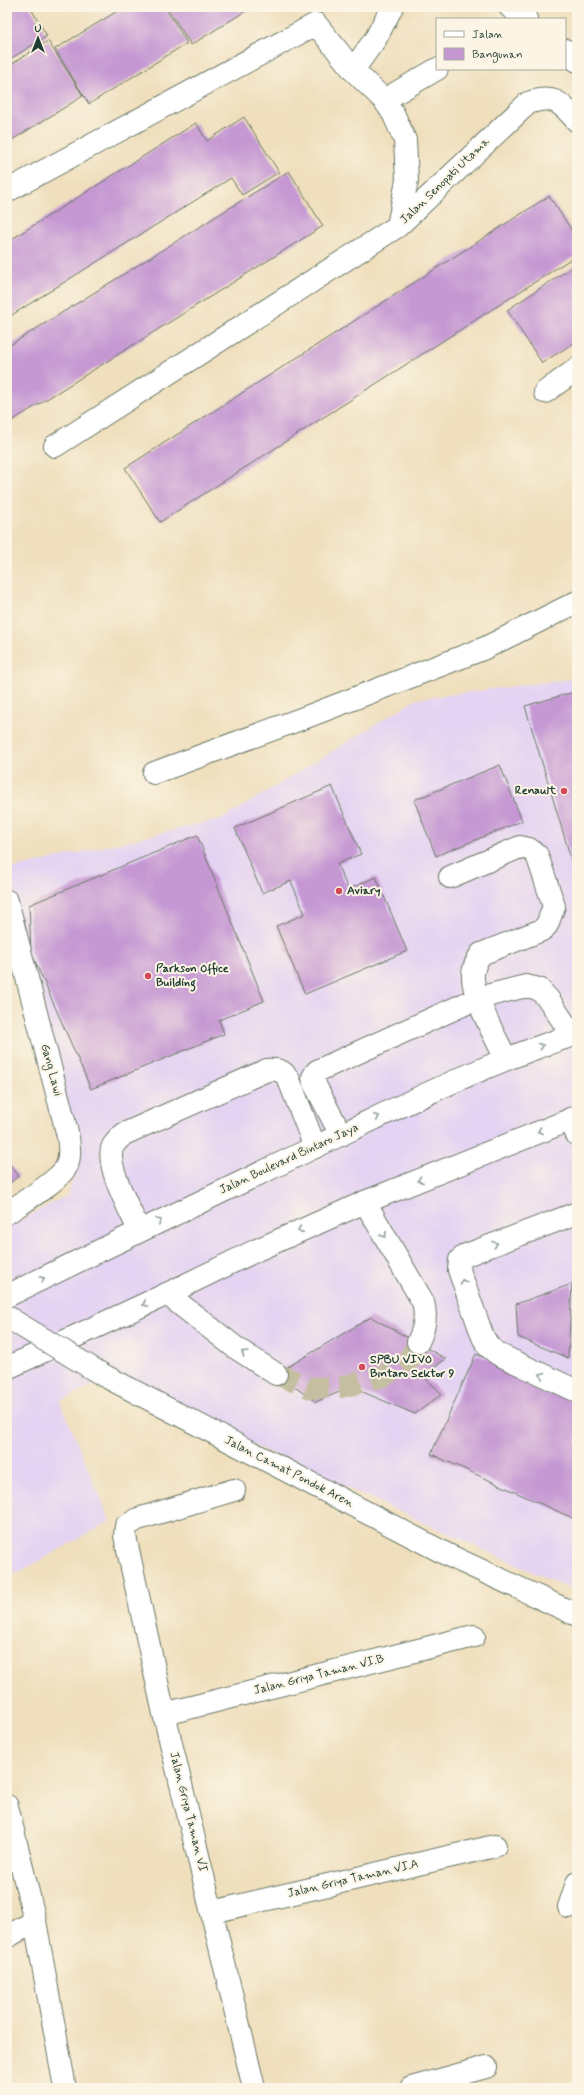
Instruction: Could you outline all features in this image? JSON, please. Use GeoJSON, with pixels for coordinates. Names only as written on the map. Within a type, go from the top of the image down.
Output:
{"type":"FeatureCollection","features":[{"type":"Feature","properties":{"kind":"street"},"geometry":{"type":"LineString","coordinates":[[353,70],[376,38],[392,7]]}},
{"type":"Feature","properties":{"kind":"street"},"geometry":{"type":"LineString","coordinates":[[510,7],[525,18]]}},
{"type":"Feature","properties":{"kind":"street"},"geometry":{"type":"LineString","coordinates":[[7,191],[318,15]]}},
{"type":"Feature","properties":{"kind":"street","name":"Jalan Senopati Utama"},"geometry":{"type":"LineString","coordinates":[[318,15],[353,70],[384,100],[393,113],[405,140],[407,180],[398,226]]}},
{"type":"Feature","properties":{"kind":"street"},"geometry":{"type":"LineString","coordinates":[[566,51],[577,61]]}},
{"type":"Feature","properties":{"kind":"street"},"geometry":{"type":"LineString","coordinates":[[384,100],[436,70]]}},
{"type":"Feature","properties":{"kind":"street","name":"Jalan Senopati Utama"},"geometry":{"type":"LineString","coordinates":[[398,226],[528,103],[537,100],[555,100],[561,103],[577,120]]}},
{"type":"Feature","properties":{"kind":"street"},"geometry":{"type":"LineString","coordinates":[[55,446],[398,226]]}},
{"type":"Feature","properties":{"kind":"street"},"geometry":{"type":"LineString","coordinates":[[545,392],[577,369]]}},
{"type":"Feature","properties":{"kind":"street"},"geometry":{"type":"LineString","coordinates":[[154,773],[309,716],[485,648],[577,602]]}},
{"type":"Feature","properties":{"kind":"street"},"geometry":{"type":"LineString","coordinates":[[450,877],[520,847],[524,847],[537,855],[554,906],[550,919],[542,930],[481,954],[473,974],[473,983],[478,998],[506,1059]]}},
{"type":"Feature","properties":{"kind":"street","name":"Gang Lawi"},"geometry":{"type":"LineString","coordinates":[[7,901],[70,1148],[67,1166],[56,1178],[7,1214]]}},
{"type":"Feature","properties":{"kind":"street"},"geometry":{"type":"LineString","coordinates":[[341,1135],[314,1083],[313,1076],[317,1071],[478,998],[526,986],[539,989],[550,1000],[575,1034]]}},
{"type":"Feature","properties":{"kind":"street","name":"Jalan Boulevard Bintaro Jaya"},"geometry":{"type":"LineString","coordinates":[[7,1296],[139,1230],[341,1135],[506,1059],[575,1034]]}},
{"type":"Feature","properties":{"kind":"street"},"geometry":{"type":"LineString","coordinates":[[139,1230],[113,1168],[111,1156],[113,1146],[124,1134],[267,1070],[278,1069],[285,1072],[289,1080],[315,1147]]}},
{"type":"Feature","properties":{"kind":"street"},"geometry":{"type":"LineString","coordinates":[[7,1368],[167,1294],[257,1250],[365,1202],[575,1124]]}},
{"type":"Feature","properties":{"kind":"street"},"geometry":{"type":"LineString","coordinates":[[365,1202],[423,1302],[425,1309],[423,1332],[418,1342]]}},
{"type":"Feature","properties":{"kind":"street"},"geometry":{"type":"LineString","coordinates":[[577,1213],[466,1255],[460,1260],[459,1270],[482,1337],[489,1347],[498,1354],[577,1391]]}},
{"type":"Feature","properties":{"kind":"street"},"geometry":{"type":"LineString","coordinates":[[167,1294],[236,1348],[276,1374]]}},
{"type":"Feature","properties":{"kind":"street","name":"Jalan Camat Pondok Aren"},"geometry":{"type":"LineString","coordinates":[[7,1317],[103,1375],[450,1556],[577,1615]]}},
{"type":"Feature","properties":{"kind":"street","name":"Jalan Griya Taman VI"},"geometry":{"type":"LineString","coordinates":[[234,1490],[138,1520],[126,1526],[125,1536],[164,1714],[254,2088]]}},
{"type":"Feature","properties":{"kind":"street","name":"Jalan Griya Taman VI.B"},"geometry":{"type":"LineString","coordinates":[[164,1714],[474,1636]]}},
{"type":"Feature","properties":{"kind":"street"},"geometry":{"type":"LineString","coordinates":[[7,1806],[35,1921],[65,2088]]}},
{"type":"Feature","properties":{"kind":"street","name":"Jalan Griya Taman VI.A"},"geometry":{"type":"LineString","coordinates":[[212,1912],[495,1846]]}},
{"type":"Feature","properties":{"kind":"street"},"geometry":{"type":"LineString","coordinates":[[569,1907],[577,1883]]}},
{"type":"Feature","properties":{"kind":"street"},"geometry":{"type":"LineString","coordinates":[[7,1938],[35,1921]]}},
{"type":"Feature","properties":{"kind":"street"},"geometry":{"type":"LineString","coordinates":[[411,2088],[486,2067]]}},
{"type":"Feature","properties":{"kind":"shaded area"},"geometry":{"type":"Polygon","coordinates":[[[577,678],[577,1592],[107,1379],[60,1401],[110,1521],[7,1579],[7,1227],[68,1195],[82,1149],[7,913],[7,870],[224,818],[417,699],[577,678]]]}},
{"type":"Feature","properties":{"kind":"building"},"geometry":{"type":"Polygon","coordinates":[[[7,7],[30,7],[47,36],[7,61],[7,7]]]}},
{"type":"Feature","properties":{"kind":"building"},"geometry":{"type":"Polygon","coordinates":[[[111,7],[119,7],[113,11],[111,7]]]}},
{"type":"Feature","properties":{"kind":"building"},"geometry":{"type":"Polygon","coordinates":[[[124,7],[165,7],[187,43],[89,104],[55,49],[124,7]]]}},
{"type":"Feature","properties":{"kind":"building"},"geometry":{"type":"Polygon","coordinates":[[[167,7],[252,7],[191,45],[167,7]]]}},
{"type":"Feature","properties":{"kind":"building"},"geometry":{"type":"Polygon","coordinates":[[[48,41],[83,96],[7,143],[7,67],[48,41]]]}},
{"type":"Feature","properties":{"kind":"building"},"geometry":{"type":"Polygon","coordinates":[[[244,117],[279,172],[242,195],[231,178],[7,318],[7,242],[196,123],[207,141],[244,117]]]}},
{"type":"Feature","properties":{"kind":"building"},"geometry":{"type":"Polygon","coordinates":[[[289,171],[323,226],[7,424],[7,347],[289,171]]]}},
{"type":"Feature","properties":{"kind":"building"},"geometry":{"type":"Polygon","coordinates":[[[549,196],[577,238],[577,255],[160,522],[125,468],[549,196]]]}},
{"type":"Feature","properties":{"kind":"building"},"geometry":{"type":"Polygon","coordinates":[[[577,264],[577,341],[542,363],[507,310],[577,264]]]}},
{"type":"Feature","properties":{"kind":"building","name":"Renault"},"geometry":{"type":"Polygon","coordinates":[[[577,691],[577,879],[525,706],[577,691]]]}},
{"type":"Feature","properties":{"kind":"building"},"geometry":{"type":"Polygon","coordinates":[[[500,765],[522,821],[436,856],[414,800],[500,765]]]}},
{"type":"Feature","properties":{"kind":"building","name":"Aviary"},"geometry":{"type":"Polygon","coordinates":[[[332,786],[361,854],[337,864],[348,889],[376,877],[407,951],[305,994],[276,926],[305,914],[291,881],[262,893],[235,828],[332,786]]]}},
{"type":"Feature","properties":{"kind":"building","name":"Parkson Office Building"},"geometry":{"type":"Polygon","coordinates":[[[197,835],[264,1001],[219,1020],[224,1034],[91,1089],[31,952],[29,905],[197,835]]]}},
{"type":"Feature","properties":{"kind":"building"},"geometry":{"type":"Polygon","coordinates":[[[7,1161],[19,1176],[7,1185],[7,1161]]]}},
{"type":"Feature","properties":{"kind":"building"},"geometry":{"type":"Polygon","coordinates":[[[572,1284],[568,1358],[518,1337],[516,1304],[572,1284]]]}},
{"type":"Feature","properties":{"kind":"building","name":"SPBU VIVO Bintaro Sektor 9"},"geometry":{"type":"Polygon","coordinates":[[[371,1317],[446,1359],[422,1375],[442,1394],[415,1414],[351,1387],[316,1402],[276,1374],[371,1317]]]}},
{"type":"Feature","properties":{"kind":"building"},"geometry":{"type":"Polygon","coordinates":[[[476,1354],[577,1399],[577,1520],[431,1454],[476,1354]]]}},
{"type":"Feature","properties":{"kind":"tunnel"},"geometry":{"type":"LineString","coordinates":[[276,1374],[311,1388],[342,1387],[383,1376],[409,1360],[418,1342]]}},
{"type":"Feature","properties":{"kind":"place","name":"Renault"},"geometry":{"type":"Point","coordinates":[564,791]}},
{"type":"Feature","properties":{"kind":"place","name":"Aviary"},"geometry":{"type":"Point","coordinates":[339,891]}},
{"type":"Feature","properties":{"kind":"place","name":"Parkson Office Building"},"geometry":{"type":"Point","coordinates":[148,976]}},
{"type":"Feature","properties":{"kind":"place","name":"SPBU VIVO Bintaro Sektor 9"},"geometry":{"type":"Point","coordinates":[362,1367]}}]}
